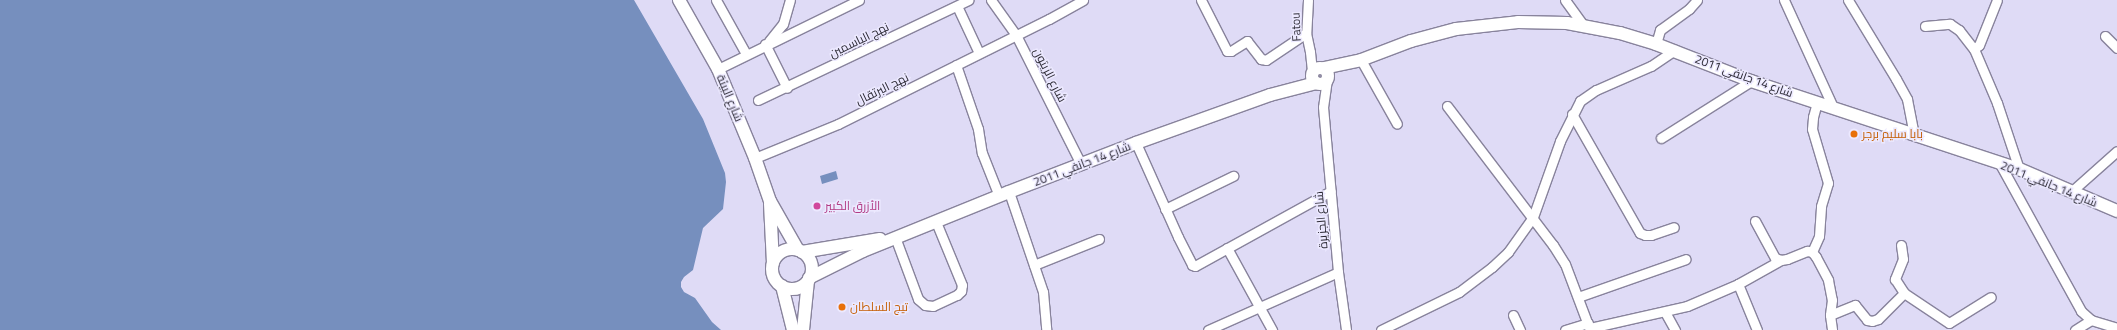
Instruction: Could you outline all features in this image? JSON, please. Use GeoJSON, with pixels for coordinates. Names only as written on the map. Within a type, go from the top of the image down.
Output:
{"type":"FeatureCollection","features":[{"type":"Feature","properties":{"kind":"main road","name":"شارع البيئة"},"geometry":{"type":"LineString","coordinates":[[679,0],[718,69],[755,158],[770,201],[800,251]]}},
{"type":"Feature","properties":{"kind":"main road","name":"شارع 14 جانفي 2011"},"geometry":{"type":"LineString","coordinates":[[809,280],[841,261],[895,237],[1136,143],[1429,36],[1483,25],[1551,22],[1584,26],[1620,33],[1675,50],[1751,81],[2019,170],[2117,211]]}},
{"type":"Feature","properties":{"kind":"main road","name":"شارع البيئة"},"geometry":{"type":"LineString","coordinates":[[770,201],[773,263]]}},
{"type":"Feature","properties":{"kind":"main road","name":"شارع 14 جانفي 2011"},"geometry":{"type":"LineString","coordinates":[[800,251],[895,237]]}},
{"type":"Feature","properties":{"kind":"main road"},"geometry":{"type":"LineString","coordinates":[[793,330],[782,286],[773,276],[773,263],[780,253],[792,249],[800,251],[810,261],[811,267],[803,330]]}},
{"type":"Feature","properties":{"kind":"main road"},"geometry":{"type":"LineString","coordinates":[[782,286],[793,289],[804,285],[809,280]]}},
{"type":"Feature","properties":{"kind":"street"},"geometry":{"type":"LineString","coordinates":[[716,0],[746,54]]}},
{"type":"Feature","properties":{"kind":"street"},"geometry":{"type":"LineString","coordinates":[[765,44],[783,24],[790,0]]}},
{"type":"Feature","properties":{"kind":"street"},"geometry":{"type":"LineString","coordinates":[[718,69],[765,44],[858,0]]}},
{"type":"Feature","properties":{"kind":"street","name":"نهج الياسمين"},"geometry":{"type":"LineString","coordinates":[[758,100],[787,88],[970,0]]}},
{"type":"Feature","properties":{"kind":"street","name":"شارع الزيتون"},"geometry":{"type":"LineString","coordinates":[[991,0],[1016,35],[1081,164]]}},
{"type":"Feature","properties":{"kind":"street","name":"نهج البرتقال"},"geometry":{"type":"LineString","coordinates":[[755,158],[838,124],[979,54],[1083,0]]}},
{"type":"Feature","properties":{"kind":"street"},"geometry":{"type":"LineString","coordinates":[[1201,0],[1227,51],[1231,51],[1247,42],[1261,59],[1266,60],[1306,33]]}},
{"type":"Feature","properties":{"kind":"street","name":"Fatou"},"geometry":{"type":"LineString","coordinates":[[1308,0],[1306,33],[1310,52],[1320,76]]}},
{"type":"Feature","properties":{"kind":"street"},"geometry":{"type":"LineString","coordinates":[[1565,0],[1584,26]]}},
{"type":"Feature","properties":{"kind":"street"},"geometry":{"type":"LineString","coordinates":[[1656,44],[1660,30],[1689,9],[1697,0]]}},
{"type":"Feature","properties":{"kind":"street"},"geometry":{"type":"LineString","coordinates":[[1784,0],[1833,107]]}},
{"type":"Feature","properties":{"kind":"street"},"geometry":{"type":"LineString","coordinates":[[1848,0],[1907,99],[1914,134]]}},
{"type":"Feature","properties":{"kind":"street"},"geometry":{"type":"LineString","coordinates":[[1974,49],[1979,45],[1997,0]]}},
{"type":"Feature","properties":{"kind":"street"},"geometry":{"type":"LineString","coordinates":[[957,6],[979,54]]}},
{"type":"Feature","properties":{"kind":"street"},"geometry":{"type":"LineString","coordinates":[[1925,26],[1950,24],[1959,30],[1974,49],[1997,103],[2019,170]]}},
{"type":"Feature","properties":{"kind":"street"},"geometry":{"type":"LineString","coordinates":[[2105,36],[2117,48]]}},
{"type":"Feature","properties":{"kind":"street"},"geometry":{"type":"LineString","coordinates":[[765,44],[787,88]]}},
{"type":"Feature","properties":{"kind":"street"},"geometry":{"type":"LineString","coordinates":[[1381,330],[1459,292],[1481,277],[1508,252],[1533,217],[1560,141],[1572,114],[1580,101],[1586,96],[1651,66],[1675,50]]}},
{"type":"Feature","properties":{"kind":"street"},"geometry":{"type":"LineString","coordinates":[[1361,60],[1397,124]]}},
{"type":"Feature","properties":{"kind":"street"},"geometry":{"type":"LineString","coordinates":[[956,65],[978,129],[982,153],[1004,194],[1034,265],[1044,299],[1046,330]]}},
{"type":"Feature","properties":{"kind":"street","name":"شارع الجزيرة"},"geometry":{"type":"LineString","coordinates":[[1320,76],[1338,272],[1346,330]]}},
{"type":"Feature","properties":{"kind":"street"},"geometry":{"type":"LineString","coordinates":[[1661,138],[1751,81]]}},
{"type":"Feature","properties":{"kind":"street"},"geometry":{"type":"LineString","coordinates":[[1812,252],[1819,236],[1821,206],[1828,183],[1812,129],[1813,117],[1817,102]]}},
{"type":"Feature","properties":{"kind":"street"},"geometry":{"type":"LineString","coordinates":[[1447,106],[1533,217],[1565,264],[1589,327]]}},
{"type":"Feature","properties":{"kind":"street"},"geometry":{"type":"LineString","coordinates":[[1572,114],[1640,233],[1651,235],[1674,227]]}},
{"type":"Feature","properties":{"kind":"street"},"geometry":{"type":"LineString","coordinates":[[1136,143],[1192,265],[1198,265],[1331,191]]}},
{"type":"Feature","properties":{"kind":"street"},"geometry":{"type":"LineString","coordinates":[[2072,191],[2117,150]]}},
{"type":"Feature","properties":{"kind":"street"},"geometry":{"type":"LineString","coordinates":[[2000,164],[2081,311],[2091,320],[2117,328]]}},
{"type":"Feature","properties":{"kind":"street"},"geometry":{"type":"LineString","coordinates":[[1165,209],[1233,176]]}},
{"type":"Feature","properties":{"kind":"street"},"geometry":{"type":"LineString","coordinates":[[1755,221],[1771,254],[1775,258],[1781,260]]}},
{"type":"Feature","properties":{"kind":"street"},"geometry":{"type":"LineString","coordinates":[[895,237],[918,299],[925,305],[933,306],[957,295],[961,290],[962,285],[936,222]]}},
{"type":"Feature","properties":{"kind":"street"},"geometry":{"type":"LineString","coordinates":[[1034,265],[1099,239]]}},
{"type":"Feature","properties":{"kind":"street"},"geometry":{"type":"LineString","coordinates":[[1901,245],[1903,259],[1895,279],[1904,293],[1938,317],[1949,323],[1991,297]]}},
{"type":"Feature","properties":{"kind":"street"},"geometry":{"type":"LineString","coordinates":[[1227,248],[1272,330]]}},
{"type":"Feature","properties":{"kind":"street"},"geometry":{"type":"LineString","coordinates":[[1566,330],[1666,312],[1693,304],[1738,284],[1781,260],[1807,251],[1812,252]]}},
{"type":"Feature","properties":{"kind":"street"},"geometry":{"type":"LineString","coordinates":[[1812,252],[1828,280],[1832,300],[1830,315],[1832,330]]}},
{"type":"Feature","properties":{"kind":"street"},"geometry":{"type":"LineString","coordinates":[[1578,297],[1686,259]]}},
{"type":"Feature","properties":{"kind":"street"},"geometry":{"type":"LineString","coordinates":[[1208,330],[1338,272]]}},
{"type":"Feature","properties":{"kind":"street"},"geometry":{"type":"LineString","coordinates":[[1738,284],[1757,330]]}},
{"type":"Feature","properties":{"kind":"street"},"geometry":{"type":"LineString","coordinates":[[1830,315],[1855,305],[1867,320],[1872,321],[1878,319],[1904,293]]}},
{"type":"Feature","properties":{"kind":"street"},"geometry":{"type":"LineString","coordinates":[[1666,312],[1675,330]]}},
{"type":"Feature","properties":{"kind":"street"},"geometry":{"type":"LineString","coordinates":[[1513,315],[1520,330]]}},
{"type":"Feature","properties":{"kind":"street"},"geometry":{"type":"LineString","coordinates":[[2075,330],[2091,320]]}},
{"type":"Feature","properties":{"kind":"water"},"geometry":{"type":"Polygon","coordinates":[[[0,0],[634,0],[703,119],[725,173],[726,182],[723,209],[703,228],[693,270],[684,277],[681,282],[681,287],[684,292],[695,298],[712,322],[721,330],[0,330],[0,0]]]}},
{"type":"Feature","properties":{"kind":"water"},"geometry":{"type":"Polygon","coordinates":[[[836,171],[838,179],[822,184],[820,176],[836,171]]]}},
{"type":"Feature","properties":{"kind":"place","name":"بابا سليم برجر"},"geometry":{"type":"Point","coordinates":[1854,134]}},
{"type":"Feature","properties":{"kind":"place","name":"الأزرق الكبير"},"geometry":{"type":"Point","coordinates":[817,206]}},
{"type":"Feature","properties":{"kind":"place","name":"تيج السلطان"},"geometry":{"type":"Point","coordinates":[842,307]}}]}
